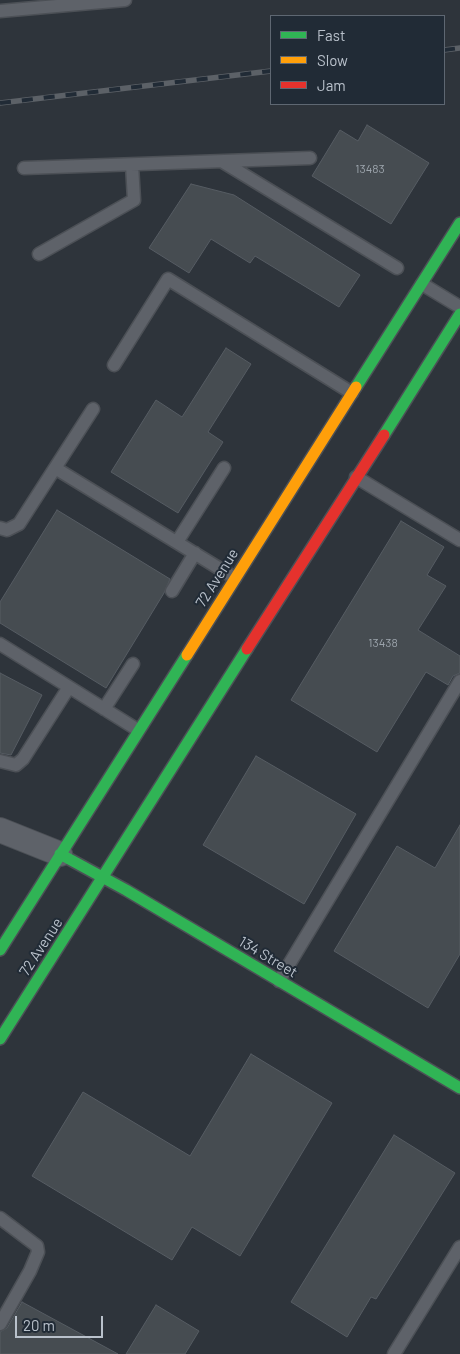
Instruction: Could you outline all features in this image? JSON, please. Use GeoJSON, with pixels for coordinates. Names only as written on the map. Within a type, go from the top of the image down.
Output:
{"type":"FeatureCollection","features":[{"type":"Feature","properties":{"kind":"main road","name":"72 Avenue"},"geometry":{"type":"LineString","coordinates":[[0,950],[460,223]]}},
{"type":"Feature","properties":{"kind":"main road","name":"72 Avenue"},"geometry":{"type":"LineString","coordinates":[[0,1039],[460,314]]}},
{"type":"Feature","properties":{"kind":"main road","name":"134 Street"},"geometry":{"type":"LineString","coordinates":[[60,854],[104,877],[460,1088]]}},
{"type":"Feature","properties":{"kind":"street"},"geometry":{"type":"LineString","coordinates":[[0,830],[60,854]]}},
{"type":"Feature","properties":{"kind":"lane"},"geometry":{"type":"LineString","coordinates":[[0,12],[125,0]]}},
{"type":"Feature","properties":{"kind":"lane"},"geometry":{"type":"LineString","coordinates":[[24,168],[132,166],[310,158]]}},
{"type":"Feature","properties":{"kind":"lane"},"geometry":{"type":"LineString","coordinates":[[223,162],[397,268]]}},
{"type":"Feature","properties":{"kind":"lane"},"geometry":{"type":"LineString","coordinates":[[39,254],[134,200],[132,166]]}},
{"type":"Feature","properties":{"kind":"lane"},"geometry":{"type":"LineString","coordinates":[[114,365],[168,279],[352,393]]}},
{"type":"Feature","properties":{"kind":"lane"},"geometry":{"type":"LineString","coordinates":[[422,284],[460,307]]}},
{"type":"Feature","properties":{"kind":"lane"},"geometry":{"type":"LineString","coordinates":[[0,528],[7,530],[20,524],[93,409]]}},
{"type":"Feature","properties":{"kind":"lane"},"geometry":{"type":"LineString","coordinates":[[55,468],[235,578]]}},
{"type":"Feature","properties":{"kind":"lane"},"geometry":{"type":"LineString","coordinates":[[177,542],[224,468]]}},
{"type":"Feature","properties":{"kind":"lane"},"geometry":{"type":"LineString","coordinates":[[356,477],[460,540]]}},
{"type":"Feature","properties":{"kind":"lane"},"geometry":{"type":"LineString","coordinates":[[172,591],[195,553]]}},
{"type":"Feature","properties":{"kind":"lane"},"geometry":{"type":"LineString","coordinates":[[0,644],[138,730]]}},
{"type":"Feature","properties":{"kind":"lane"},"geometry":{"type":"LineString","coordinates":[[104,709],[133,664]]}},
{"type":"Feature","properties":{"kind":"lane"},"geometry":{"type":"LineString","coordinates":[[279,981],[460,681]]}},
{"type":"Feature","properties":{"kind":"lane"},"geometry":{"type":"LineString","coordinates":[[0,762],[16,765],[23,759],[69,687]]}},
{"type":"Feature","properties":{"kind":"lane"},"geometry":{"type":"LineString","coordinates":[[0,1218],[37,1246],[38,1252],[30,1272],[0,1324]]}},
{"type":"Feature","properties":{"kind":"lane"},"geometry":{"type":"LineString","coordinates":[[394,1354],[460,1246]]}},
{"type":"Feature","properties":{"kind":"building"},"geometry":{"type":"Polygon","coordinates":[[[367,125],[429,163],[391,224],[312,176],[340,130],[358,141],[367,125]]]}},
{"type":"Feature","properties":{"kind":"building"},"geometry":{"type":"Polygon","coordinates":[[[191,184],[234,195],[360,275],[339,307],[255,256],[250,263],[211,239],[189,273],[149,248],[191,184]]]}},
{"type":"Feature","properties":{"kind":"building"},"geometry":{"type":"Polygon","coordinates":[[[226,348],[251,364],[208,432],[223,442],[178,513],[111,472],[156,400],[182,417],[226,348]]]}},
{"type":"Feature","properties":{"kind":"building"},"geometry":{"type":"Polygon","coordinates":[[[57,510],[170,579],[164,593],[106,688],[0,623],[0,602],[57,510]]]}},
{"type":"Feature","properties":{"kind":"building"},"geometry":{"type":"Polygon","coordinates":[[[401,521],[444,547],[427,575],[446,586],[418,630],[460,656],[460,673],[453,676],[448,685],[426,672],[377,752],[291,700],[401,521]]]}},
{"type":"Feature","properties":{"kind":"building"},"geometry":{"type":"Polygon","coordinates":[[[0,673],[42,695],[11,755],[0,753],[0,673]]]}},
{"type":"Feature","properties":{"kind":"building"},"geometry":{"type":"Polygon","coordinates":[[[256,756],[356,814],[304,904],[203,845],[256,756]]]}},
{"type":"Feature","properties":{"kind":"building"},"geometry":{"type":"Polygon","coordinates":[[[460,825],[460,954],[428,1008],[334,951],[397,846],[435,868],[460,825]]]}},
{"type":"Feature","properties":{"kind":"building"},"geometry":{"type":"Polygon","coordinates":[[[251,1054],[332,1103],[240,1256],[192,1227],[172,1260],[32,1176],[83,1092],[190,1156],[251,1054]]]}},
{"type":"Feature","properties":{"kind":"building"},"geometry":{"type":"Polygon","coordinates":[[[394,1135],[455,1173],[376,1299],[371,1297],[347,1337],[291,1302],[394,1135]]]}},
{"type":"Feature","properties":{"kind":"building"},"geometry":{"type":"Polygon","coordinates":[[[22,1302],[118,1354],[0,1354],[0,1332],[7,1328],[22,1302]]]}},
{"type":"Feature","properties":{"kind":"building"},"geometry":{"type":"Polygon","coordinates":[[[156,1305],[199,1331],[185,1354],[126,1354],[156,1305]]]}},
{"type":"Feature","properties":{"kind":"railway"},"geometry":{"type":"LineString","coordinates":[[445,50],[460,48]]}},
{"type":"Feature","properties":{"kind":"railway"},"geometry":{"type":"LineString","coordinates":[[0,103],[270,71]]}},
{"type":"Feature","properties":{"kind":"traffic: fast"},"geometry":{"type":"LineString","coordinates":[[356,387],[460,223]]}},
{"type":"Feature","properties":{"kind":"traffic: fast"},"geometry":{"type":"LineString","coordinates":[[384,435],[460,314]]}},
{"type":"Feature","properties":{"kind":"traffic: fast"},"geometry":{"type":"LineString","coordinates":[[0,1039],[247,649]]}},
{"type":"Feature","properties":{"kind":"traffic: fast"},"geometry":{"type":"LineString","coordinates":[[0,950],[187,655]]}},
{"type":"Feature","properties":{"kind":"traffic: fast"},"geometry":{"type":"LineString","coordinates":[[60,854],[126,890],[460,1088]]}},
{"type":"Feature","properties":{"kind":"traffic: slow"},"geometry":{"type":"LineString","coordinates":[[187,655],[356,387]]}},
{"type":"Feature","properties":{"kind":"traffic: jam"},"geometry":{"type":"LineString","coordinates":[[247,649],[384,435]]}}]}
